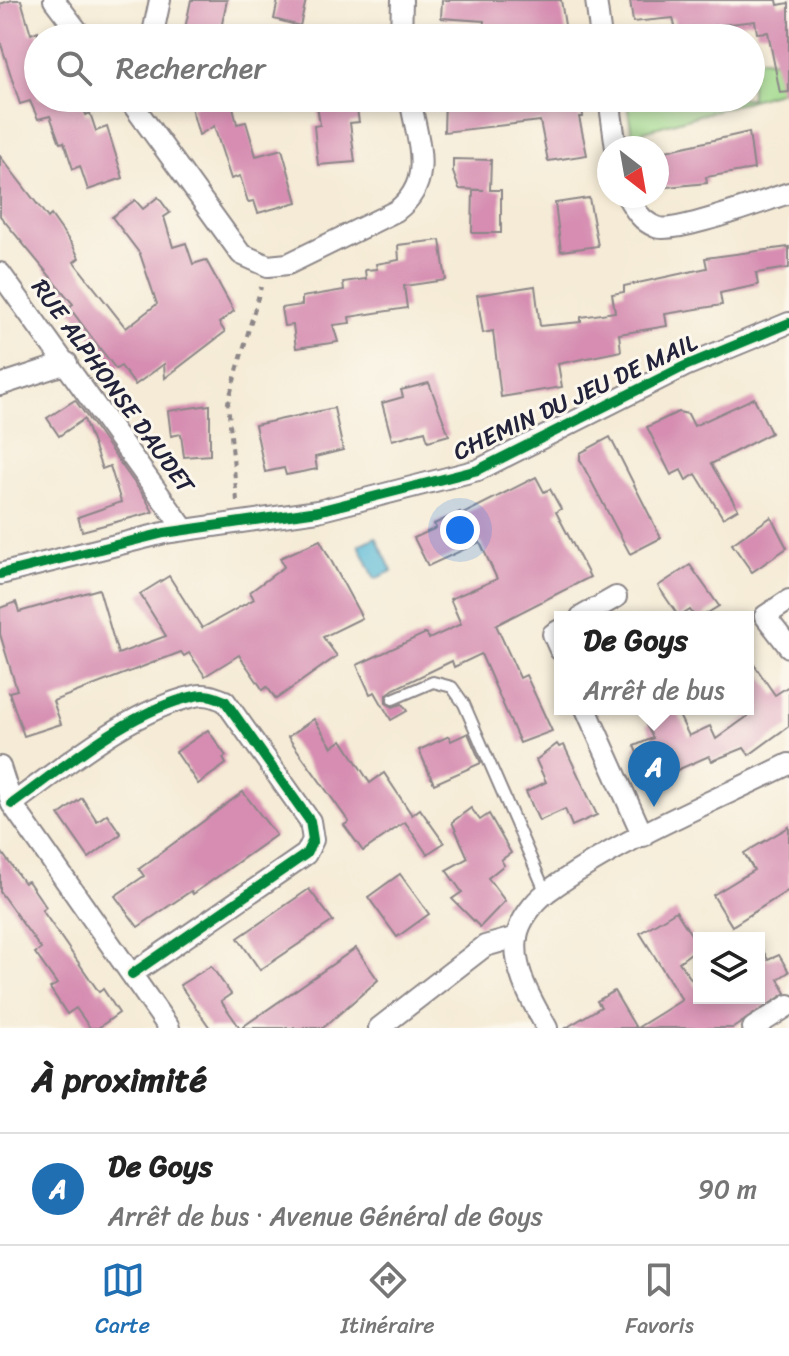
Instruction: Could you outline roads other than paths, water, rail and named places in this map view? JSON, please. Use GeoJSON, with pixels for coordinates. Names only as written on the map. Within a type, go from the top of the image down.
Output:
{"type":"FeatureCollection","features":[{"type":"Feature","properties":{"kind":"street"},"geometry":{"type":"LineString","coordinates":[[54,0],[72,24]]}},
{"type":"Feature","properties":{"kind":"street"},"geometry":{"type":"LineString","coordinates":[[155,24],[160,0]]}},
{"type":"Feature","properties":{"kind":"street"},"geometry":{"type":"LineString","coordinates":[[401,24],[402,0]]}},
{"type":"Feature","properties":{"kind":"street"},"geometry":{"type":"LineString","coordinates":[[596,0],[599,24]]}},
{"type":"Feature","properties":{"kind":"street"},"geometry":{"type":"LineString","coordinates":[[138,112],[241,254],[268,266],[288,264],[396,211],[411,200],[422,176],[412,112]]}},
{"type":"Feature","properties":{"kind":"street"},"geometry":{"type":"LineString","coordinates":[[611,112],[614,136]]}},
{"type":"Feature","properties":{"kind":"street"},"geometry":{"type":"LineString","coordinates":[[634,208],[641,219],[660,229],[685,226],[789,193]]}},
{"type":"Feature","properties":{"kind":"street","name":"RUE ALPHONSE DAUDET"},"geometry":{"type":"LineString","coordinates":[[0,273],[184,529]]}},
{"type":"Feature","properties":{"kind":"street","name":"CHEMIN DU JEU DE MAIL"},"geometry":{"type":"LineString","coordinates":[[0,574],[184,529],[318,511],[478,470],[685,366],[789,323]]}},
{"type":"Feature","properties":{"kind":"street"},"geometry":{"type":"LineString","coordinates":[[0,385],[67,363]]}},
{"type":"Feature","properties":{"kind":"street"},"geometry":{"type":"LineString","coordinates":[[592,611],[616,597]]}},
{"type":"Feature","properties":{"kind":"street"},"geometry":{"type":"LineString","coordinates":[[789,600],[765,616],[789,647]]}},
{"type":"Feature","properties":{"kind":"street"},"geometry":{"type":"LineString","coordinates":[[12,804],[106,737],[143,716],[194,696],[208,695],[225,701],[302,809],[310,821],[313,840],[306,854],[132,974]]}},
{"type":"Feature","properties":{"kind":"street"},"geometry":{"type":"LineString","coordinates":[[589,715],[643,836]]}},
{"type":"Feature","properties":{"kind":"street"},"geometry":{"type":"LineString","coordinates":[[547,1028],[527,993],[519,966],[517,937],[526,916],[546,893],[643,836],[789,764]]}},
{"type":"Feature","properties":{"kind":"street"},"geometry":{"type":"LineString","coordinates":[[0,767],[12,804],[169,1028]]}},
{"type":"Feature","properties":{"kind":"street"},"geometry":{"type":"LineString","coordinates":[[379,1028],[485,946],[517,937]]}},
{"type":"Feature","properties":{"kind":"street"},"geometry":{"type":"LineString","coordinates":[[753,1028],[789,1005]]}},
{"type":"Feature","properties":{"kind":"lane"},"geometry":{"type":"LineString","coordinates":[[393,699],[433,682],[452,687],[464,704],[546,893]]}},
{"type":"Feature","properties":{"kind":"water"},"geometry":{"type":"Polygon","coordinates":[[[376,537],[392,571],[375,579],[359,545],[376,537]]]}},
{"type":"Feature","properties":{"kind":"place","name":"De Goys"},"geometry":{"type":"Point","coordinates":[654,807]}}]}
